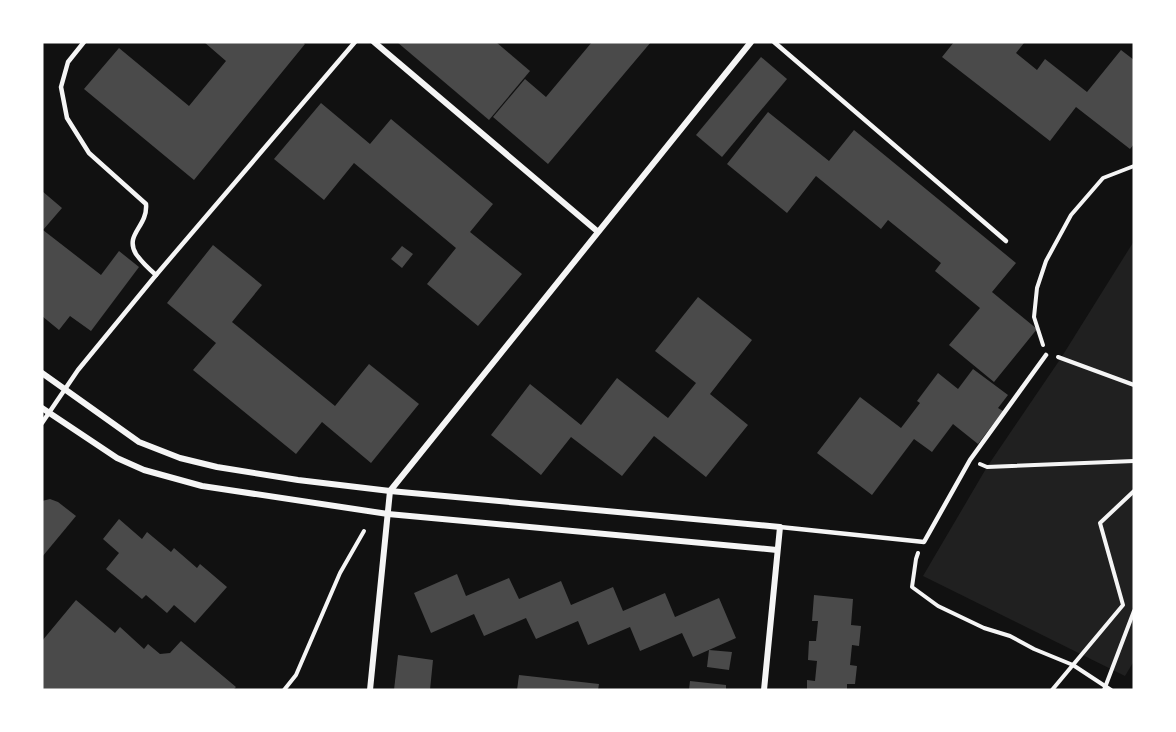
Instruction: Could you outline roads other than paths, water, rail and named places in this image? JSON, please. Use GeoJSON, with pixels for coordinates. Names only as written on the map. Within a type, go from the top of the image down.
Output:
{"type":"FeatureCollection","features":[{"type":"Feature","properties":{"kind":"street"},"geometry":{"type":"LineString","coordinates":[[374,42],[597,231]]}},
{"type":"Feature","properties":{"kind":"street"},"geometry":{"type":"LineString","coordinates":[[370,690],[390,490],[751,42]]}},
{"type":"Feature","properties":{"kind":"street"},"geometry":{"type":"LineString","coordinates":[[42,373],[130,436],[180,458],[217,467],[298,480],[390,490],[780,527],[764,690]]}},
{"type":"Feature","properties":{"kind":"street"},"geometry":{"type":"LineString","coordinates":[[42,408],[117,458],[171,479],[292,501],[388,514],[777,550]]}},
{"type":"Feature","properties":{"kind":"lane"},"geometry":{"type":"LineString","coordinates":[[84,42],[68,62],[61,87],[67,118],[89,153],[146,204],[145,220],[133,236],[132,243],[135,253],[156,275]]}},
{"type":"Feature","properties":{"kind":"lane"},"geometry":{"type":"LineString","coordinates":[[42,423],[78,370],[156,275],[355,42]]}},
{"type":"Feature","properties":{"kind":"lane"},"geometry":{"type":"LineString","coordinates":[[774,42],[1006,241]]}},
{"type":"Feature","properties":{"kind":"lane"},"geometry":{"type":"LineString","coordinates":[[780,527],[924,542],[970,460],[1046,355]]}}]}
